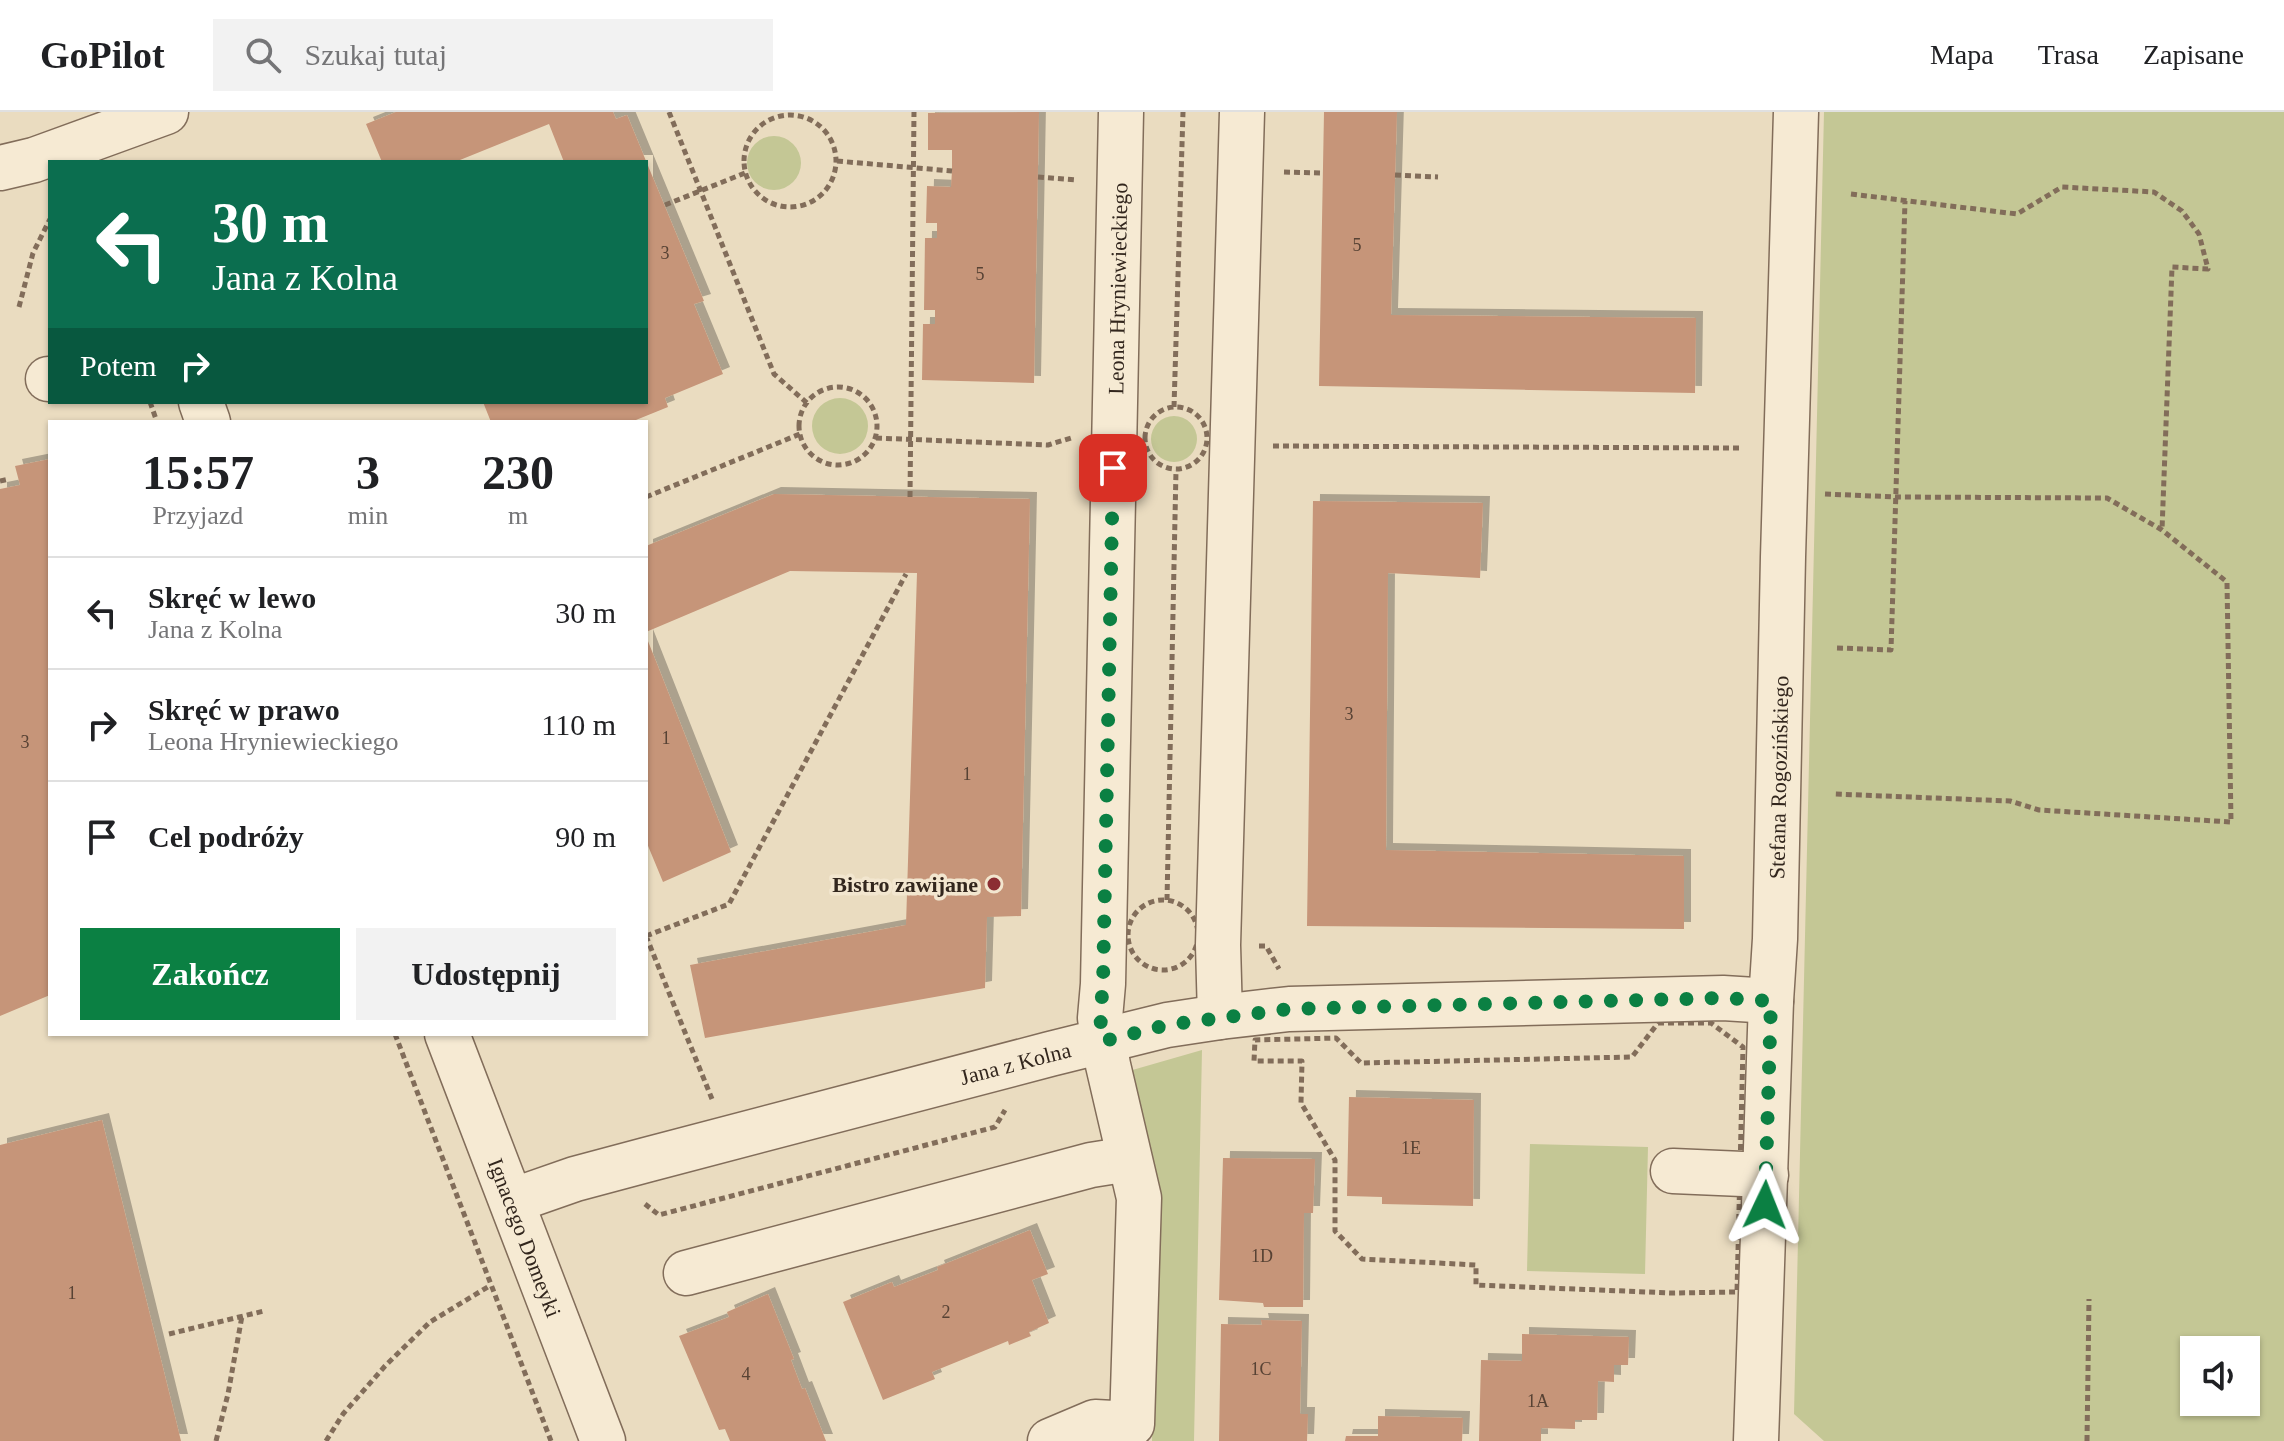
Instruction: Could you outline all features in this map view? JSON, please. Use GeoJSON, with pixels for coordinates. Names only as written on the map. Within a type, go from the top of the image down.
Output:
{"type":"FeatureCollection","features":[{"type":"Feature","properties":{"kind":"street"},"geometry":{"type":"LineString","coordinates":[[0,168],[34,160],[166,112]]}},
{"type":"Feature","properties":{"kind":"street","name":"Leona Hryniewieckiego"},"geometry":{"type":"LineString","coordinates":[[1050,1441],[1095,1422],[1132,1424],[1139,1198],[1100,1018],[1121,112]]}},
{"type":"Feature","properties":{"kind":"street"},"geometry":{"type":"LineString","coordinates":[[1220,1017],[1219,444],[1242,112]]}},
{"type":"Feature","properties":{"kind":"street","name":"Stefana Rogozińskiego"},"geometry":{"type":"LineString","coordinates":[[1756,1441],[1753,1175],[1775,939],[1796,112]]}},
{"type":"Feature","properties":{"kind":"street","name":"Jana z Kolna"},"geometry":{"type":"LineString","coordinates":[[512,1201],[604,1172],[1167,1025],[1289,1009],[1723,998],[1771,1001]]}},
{"type":"Feature","properties":{"kind":"street","name":"Ignacego Domeyki"},"geometry":{"type":"LineString","coordinates":[[448,1036],[603,1441]]}},
{"type":"Feature","properties":{"kind":"street"},"geometry":{"type":"LineString","coordinates":[[686,1273],[1091,1165],[1129,1159]]}},
{"type":"Feature","properties":{"kind":"street"},"geometry":{"type":"LineString","coordinates":[[1673,1171],[1753,1175]]}},
{"type":"Feature","properties":{"kind":"path"},"geometry":{"type":"LineString","coordinates":[[669,112],[774,374],[807,403]]}},
{"type":"Feature","properties":{"kind":"path"},"geometry":{"type":"LineString","coordinates":[[910,497],[914,112]]}},
{"type":"Feature","properties":{"kind":"path"},"geometry":{"type":"LineString","coordinates":[[1174,407],[1183,112]]}},
{"type":"Feature","properties":{"kind":"path"},"geometry":{"type":"LineString","coordinates":[[794,114],[819,125],[829,136],[837,161],[831,182],[821,195],[808,204],[792,207],[776,205],[762,198],[751,187],[745,173],[743,156],[748,140],[767,120],[780,115],[794,114]]}},
{"type":"Feature","properties":{"kind":"path"},"geometry":{"type":"LineString","coordinates":[[837,161],[952,171]]}},
{"type":"Feature","properties":{"kind":"path"},"geometry":{"type":"LineString","coordinates":[[1281,172],[1323,173]]}},
{"type":"Feature","properties":{"kind":"path"},"geometry":{"type":"LineString","coordinates":[[665,205],[745,173]]}},
{"type":"Feature","properties":{"kind":"path"},"geometry":{"type":"LineString","coordinates":[[1395,175],[1438,177]]}},
{"type":"Feature","properties":{"kind":"path"},"geometry":{"type":"LineString","coordinates":[[1038,177],[1077,181]]}},
{"type":"Feature","properties":{"kind":"path"},"geometry":{"type":"LineString","coordinates":[[1851,194],[2017,214],[2062,187],[2154,192],[2182,211],[2199,234],[2208,269],[2172,267],[2162,530]]}},
{"type":"Feature","properties":{"kind":"path"},"geometry":{"type":"LineString","coordinates":[[1837,648],[1891,650],[1905,201]]}},
{"type":"Feature","properties":{"kind":"path"},"geometry":{"type":"LineString","coordinates":[[19,307],[33,253],[48,223]]}},
{"type":"Feature","properties":{"kind":"path"},"geometry":{"type":"LineString","coordinates":[[839,388],[861,395],[875,414],[877,426],[876,438],[863,457],[842,465],[820,461],[811,454],[800,434],[800,423],[807,403],[826,390],[839,388]]}},
{"type":"Feature","properties":{"kind":"path"},"geometry":{"type":"LineString","coordinates":[[1219,444],[1206,432],[1195,413],[1185,408],[1165,408],[1156,414],[1145,430],[1146,450],[1158,464],[1176,470],[1193,465],[1204,452],[1219,444],[1740,448]]}},
{"type":"Feature","properties":{"kind":"path"},"geometry":{"type":"LineString","coordinates":[[648,496],[800,434]]}},
{"type":"Feature","properties":{"kind":"path"},"geometry":{"type":"LineString","coordinates":[[876,438],[1048,445],[1078,436],[1114,437]]}},
{"type":"Feature","properties":{"kind":"path"},"geometry":{"type":"LineString","coordinates":[[1167,900],[1176,470]]}},
{"type":"Feature","properties":{"kind":"path"},"geometry":{"type":"LineString","coordinates":[[0,481],[9,479]]}},
{"type":"Feature","properties":{"kind":"path"},"geometry":{"type":"LineString","coordinates":[[1823,494],[2107,498],[2162,530],[2227,582],[2231,822],[2039,810],[2010,801],[1834,794]]}},
{"type":"Feature","properties":{"kind":"path"},"geometry":{"type":"LineString","coordinates":[[648,935],[729,904],[906,574]]}},
{"type":"Feature","properties":{"kind":"path"},"geometry":{"type":"LineString","coordinates":[[1167,900],[1179,903],[1195,921],[1197,944],[1182,964],[1160,970],[1138,960],[1128,938],[1134,915],[1143,906],[1167,900]]}},
{"type":"Feature","properties":{"kind":"path"},"geometry":{"type":"LineString","coordinates":[[648,941],[713,1101]]}},
{"type":"Feature","properties":{"kind":"path"},"geometry":{"type":"LineString","coordinates":[[1658,1023],[1711,1023],[1743,1047],[1753,1175],[1737,1292],[1672,1293],[1476,1285],[1476,1265],[1362,1259],[1335,1231],[1335,1160],[1301,1103],[1302,1061],[1254,1061],[1255,1040],[1336,1038],[1361,1063],[1632,1057],[1658,1023]]}},
{"type":"Feature","properties":{"kind":"path"},"geometry":{"type":"LineString","coordinates":[[396,1036],[551,1441]]}},
{"type":"Feature","properties":{"kind":"path"},"geometry":{"type":"LineString","coordinates":[[326,1441],[343,1414],[430,1322],[491,1285]]}},
{"type":"Feature","properties":{"kind":"path"},"geometry":{"type":"LineString","coordinates":[[2087,1441],[2089,1299]]}},
{"type":"Feature","properties":{"kind":"path"},"geometry":{"type":"LineString","coordinates":[[169,1334],[264,1311]]}},
{"type":"Feature","properties":{"kind":"path"},"geometry":{"type":"LineString","coordinates":[[216,1441],[242,1316]]}},
{"type":"Feature","properties":{"kind":"green space"},"geometry":{"type":"Polygon","coordinates":[[[1824,112],[2284,112],[2284,1441],[1824,1441],[1794,1414],[1824,112]]]}},
{"type":"Feature","properties":{"kind":"green space"},"geometry":{"type":"Polygon","coordinates":[[[774,136],[793,144],[801,163],[793,182],[774,190],[755,182],[747,163],[755,144],[774,136]]]}},
{"type":"Feature","properties":{"kind":"green space"},"geometry":{"type":"Polygon","coordinates":[[[840,398],[860,406],[868,426],[860,446],[840,454],[820,446],[812,426],[820,406],[840,398]]]}},
{"type":"Feature","properties":{"kind":"green space"},"geometry":{"type":"Polygon","coordinates":[[[1174,416],[1190,423],[1197,439],[1190,455],[1174,462],[1158,455],[1151,439],[1158,423],[1174,416]]]}},
{"type":"Feature","properties":{"kind":"green space"},"geometry":{"type":"Polygon","coordinates":[[[1202,1050],[1194,1441],[1152,1441],[1157,1193],[1129,1071],[1202,1050]]]}},
{"type":"Feature","properties":{"kind":"green space"},"geometry":{"type":"Polygon","coordinates":[[[1530,1144],[1648,1147],[1645,1274],[1527,1271],[1530,1144]]]}},
{"type":"Feature","properties":{"kind":"building"},"geometry":{"type":"Polygon","coordinates":[[[396,112],[613,112],[616,119],[627,115],[646,160],[563,160],[549,124],[460,160],[381,160],[366,124],[396,112]]]}},
{"type":"Feature","properties":{"kind":"building"},"geometry":{"type":"Polygon","coordinates":[[[1039,112],[1034,383],[922,380],[923,324],[935,324],[935,310],[924,310],[925,238],[937,238],[937,223],[926,223],[927,186],[951,187],[952,171],[952,150],[928,150],[928,113],[1039,112]]]}},
{"type":"Feature","properties":{"kind":"building"},"geometry":{"type":"Polygon","coordinates":[[[1324,112],[1397,112],[1391,315],[1696,318],[1695,393],[1319,386],[1324,112]]]}},
{"type":"Feature","properties":{"kind":"building"},"geometry":{"type":"Polygon","coordinates":[[[648,166],[704,301],[694,304],[723,374],[665,398],[668,407],[636,420],[490,420],[484,404],[648,404],[648,166]]]}},
{"type":"Feature","properties":{"kind":"building"},"geometry":{"type":"Polygon","coordinates":[[[48,459],[48,996],[0,1016],[0,489],[20,485],[15,466],[48,459]]]}},
{"type":"Feature","properties":{"kind":"building"},"geometry":{"type":"Polygon","coordinates":[[[774,494],[1030,499],[1021,916],[987,917],[985,988],[705,1038],[690,965],[906,925],[917,573],[790,571],[648,631],[648,545],[774,494]]]}},
{"type":"Feature","properties":{"kind":"building"},"geometry":{"type":"Polygon","coordinates":[[[1313,501],[1483,503],[1480,578],[1388,573],[1386,850],[1684,856],[1684,929],[1307,926],[1313,501]]]}},
{"type":"Feature","properties":{"kind":"building"},"geometry":{"type":"Polygon","coordinates":[[[648,641],[731,852],[663,882],[648,846],[648,641]]]}},
{"type":"Feature","properties":{"kind":"building"},"geometry":{"type":"Polygon","coordinates":[[[1349,1097],[1474,1100],[1473,1206],[1382,1204],[1382,1197],[1347,1196],[1349,1097]]]}},
{"type":"Feature","properties":{"kind":"building"},"geometry":{"type":"Polygon","coordinates":[[[102,1120],[181,1441],[0,1441],[0,1145],[102,1120]]]}},
{"type":"Feature","properties":{"kind":"building"},"geometry":{"type":"Polygon","coordinates":[[[1223,1158],[1315,1159],[1313,1213],[1304,1213],[1303,1307],[1264,1307],[1263,1303],[1219,1300],[1223,1158]]]}},
{"type":"Feature","properties":{"kind":"building"},"geometry":{"type":"Polygon","coordinates":[[[1030,1230],[1048,1274],[1032,1280],[1049,1323],[1029,1332],[1031,1336],[1009,1345],[1008,1341],[932,1372],[935,1379],[883,1400],[843,1302],[892,1282],[894,1287],[1030,1230]]]}},
{"type":"Feature","properties":{"kind":"building"},"geometry":{"type":"Polygon","coordinates":[[[768,1294],[794,1359],[791,1360],[802,1389],[805,1388],[826,1441],[730,1441],[725,1429],[719,1430],[679,1336],[729,1317],[727,1312],[768,1294]]]}},
{"type":"Feature","properties":{"kind":"building"},"geometry":{"type":"Polygon","coordinates":[[[1261,1320],[1302,1321],[1300,1414],[1308,1414],[1307,1441],[1219,1441],[1221,1324],[1262,1325],[1261,1320]]]}},
{"type":"Feature","properties":{"kind":"building"},"geometry":{"type":"Polygon","coordinates":[[[1522,1334],[1629,1337],[1628,1365],[1614,1365],[1614,1382],[1598,1381],[1597,1420],[1575,1420],[1575,1429],[1541,1428],[1541,1441],[1479,1441],[1481,1360],[1522,1361],[1522,1334]]]}},
{"type":"Feature","properties":{"kind":"building"},"geometry":{"type":"Polygon","coordinates":[[[1378,1416],[1463,1418],[1462,1441],[1345,1441],[1346,1436],[1378,1436],[1378,1416]]]}},
{"type":"Feature","properties":{"kind":"place","name":"Bistro zawijane"},"geometry":{"type":"Point","coordinates":[994,884]}},
{"type":"Feature","properties":{"kind":"route"},"geometry":{"type":"LineString","coordinates":[[1113,468],[1100,1018],[1104,1041],[1167,1025],[1289,1009],[1723,998],[1771,1001],[1765,1205]]}}]}
